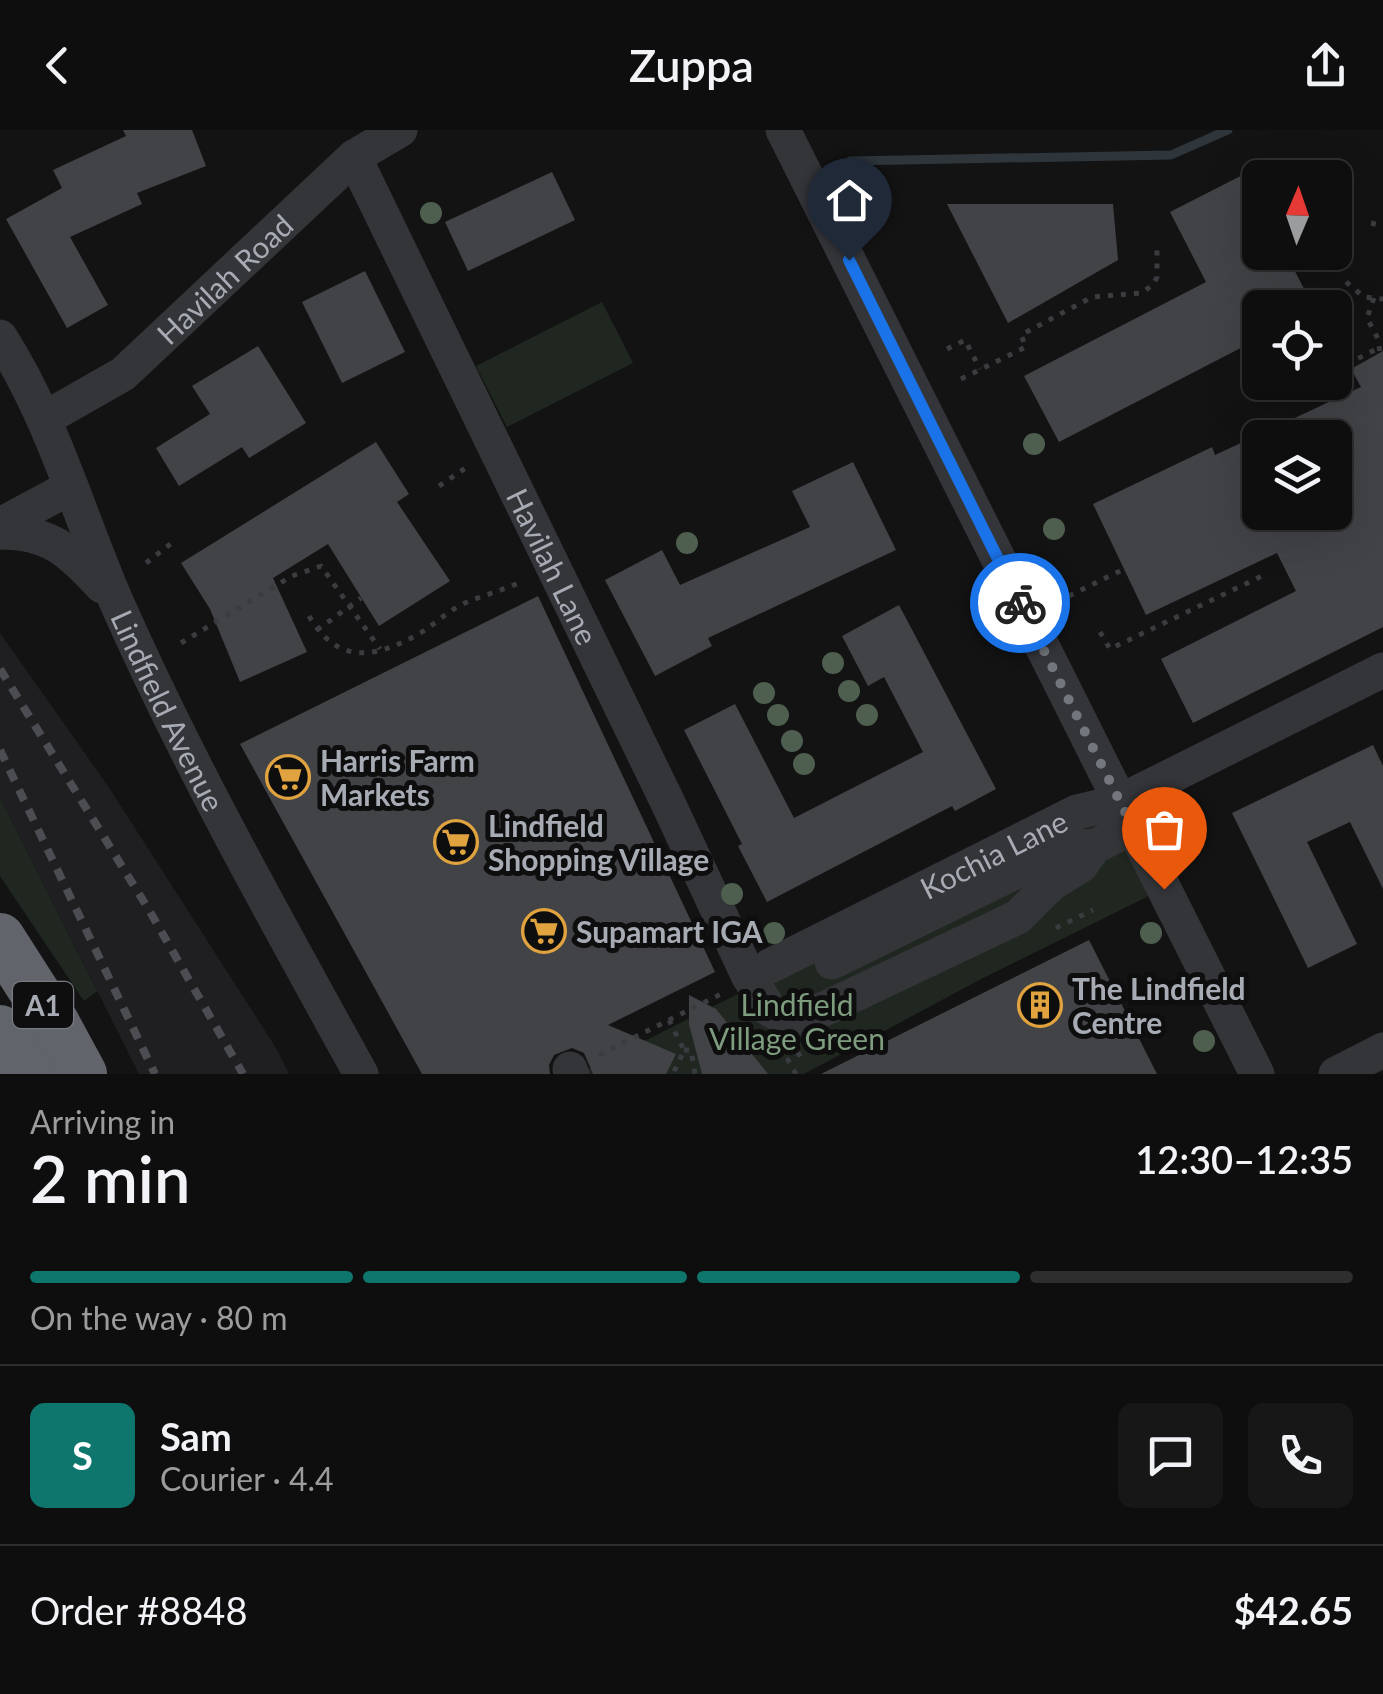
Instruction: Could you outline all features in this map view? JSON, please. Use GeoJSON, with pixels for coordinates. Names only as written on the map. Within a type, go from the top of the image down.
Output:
{"type":"FeatureCollection","features":[{"type":"Feature","properties":{"kind":"highway","name":"A1"},"geometry":{"type":"LineString","coordinates":[[0,938],[82,1074]]}},
{"type":"Feature","properties":{"kind":"highway","name":"A1"},"geometry":{"type":"LineString","coordinates":[[0,1030],[29,1074]]}},
{"type":"Feature","properties":{"kind":"street","name":"Havilah Road"},"geometry":{"type":"LineString","coordinates":[[44,418],[100,390],[140,361],[354,157],[400,130]]}},
{"type":"Feature","properties":{"kind":"street"},"geometry":{"type":"LineString","coordinates":[[783,130],[1257,1074]]}},
{"type":"Feature","properties":{"kind":"street","name":"Havilah Lane"},"geometry":{"type":"LineString","coordinates":[[354,157],[768,1008],[783,1018],[806,1018],[1018,917],[1051,884],[1080,866],[1094,847]]}},
{"type":"Feature","properties":{"kind":"street","name":"Lindfield Avenue"},"geometry":{"type":"LineString","coordinates":[[0,337],[44,418],[116,602],[217,812],[360,1074]]}},
{"type":"Feature","properties":{"kind":"street"},"geometry":{"type":"LineString","coordinates":[[0,529],[71,487]]}},
{"type":"Feature","properties":{"kind":"street"},"geometry":{"type":"LineString","coordinates":[[0,529],[30,533],[64,548],[116,602]]}},
{"type":"Feature","properties":{"kind":"street","name":"Kochia Lane"},"geometry":{"type":"LineString","coordinates":[[749,975],[1078,812],[1126,814],[1383,670]]}},
{"type":"Feature","properties":{"kind":"street"},"geometry":{"type":"LineString","coordinates":[[1051,884],[1019,889],[836,969],[1068,846],[1094,847],[1126,814]]}},
{"type":"Feature","properties":{"kind":"street"},"geometry":{"type":"LineString","coordinates":[[1336,1074],[1383,1050]]}},
{"type":"Feature","properties":{"kind":"path"},"geometry":{"type":"LineString","coordinates":[[1370,224],[1383,226]]}},
{"type":"Feature","properties":{"kind":"path"},"geometry":{"type":"LineString","coordinates":[[960,379],[1026,347],[1020,334],[1092,297],[1141,293],[1153,285],[1157,276],[1157,244]]}},
{"type":"Feature","properties":{"kind":"path"},"geometry":{"type":"LineString","coordinates":[[1346,282],[1364,297],[1383,299]]}},
{"type":"Feature","properties":{"kind":"path"},"geometry":{"type":"LineString","coordinates":[[1352,363],[1379,351],[1378,339],[1367,318],[1374,298]]}},
{"type":"Feature","properties":{"kind":"path"},"geometry":{"type":"LineString","coordinates":[[946,348],[966,340],[980,370]]}},
{"type":"Feature","properties":{"kind":"path"},"geometry":{"type":"LineString","coordinates":[[439,486],[471,464]]}},
{"type":"Feature","properties":{"kind":"path"},"geometry":{"type":"LineString","coordinates":[[146,562],[173,542]]}},
{"type":"Feature","properties":{"kind":"path"},"geometry":{"type":"LineString","coordinates":[[181,643],[292,576],[322,566],[380,649]]}},
{"type":"Feature","properties":{"kind":"path"},"geometry":{"type":"LineString","coordinates":[[1068,596],[1124,569]]}},
{"type":"Feature","properties":{"kind":"path"},"geometry":{"type":"LineString","coordinates":[[1100,632],[1110,649],[1264,574]]}},
{"type":"Feature","properties":{"kind":"path"},"geometry":{"type":"LineString","coordinates":[[309,616],[325,640],[344,652],[361,654],[416,635],[462,604],[523,580]]}},
{"type":"Feature","properties":{"kind":"path"},"geometry":{"type":"LineString","coordinates":[[318,630],[362,598]]}},
{"type":"Feature","properties":{"kind":"path"},"geometry":{"type":"LineString","coordinates":[[571,1072],[725,992],[749,975]]}},
{"type":"Feature","properties":{"kind":"path"},"geometry":{"type":"LineString","coordinates":[[669,1020],[684,1050]]}},
{"type":"Feature","properties":{"kind":"path"},"geometry":{"type":"LineString","coordinates":[[673,1074],[684,1050]]}},
{"type":"Feature","properties":{"kind":"path"},"geometry":{"type":"LineString","coordinates":[[684,1050],[691,1050],[695,1074]]}},
{"type":"Feature","properties":{"kind":"shaded area"},"geometry":{"type":"Polygon","coordinates":[[[0,633],[108,786],[289,1074],[139,1074],[0,798],[0,633]]]}},
{"type":"Feature","properties":{"kind":"green space"},"geometry":{"type":"Polygon","coordinates":[[[602,302],[633,363],[507,427],[476,366],[602,302]]]}},
{"type":"Feature","properties":{"kind":"green space"},"geometry":{"type":"Polygon","coordinates":[[[0,798],[97,991],[84,1001],[0,876],[0,798]]]}},
{"type":"Feature","properties":{"kind":"green space","name":"Lindfield Village Green"},"geometry":{"type":"Polygon","coordinates":[[[1119,802],[1163,889],[983,978],[804,1074],[579,1074],[1119,802]]]}},
{"type":"Feature","properties":{"kind":"building"},"geometry":{"type":"Polygon","coordinates":[[[123,130],[192,130],[206,166],[137,193],[142,204],[70,237],[108,305],[67,328],[6,219],[62,188],[53,170],[126,136],[123,130]]]}},
{"type":"Feature","properties":{"kind":"building"},"geometry":{"type":"Polygon","coordinates":[[[552,172],[575,220],[468,271],[445,222],[552,172]]]}},
{"type":"Feature","properties":{"kind":"building"},"geometry":{"type":"Polygon","coordinates":[[[1242,175],[1242,270],[1294,270],[1305,290],[1242,290],[1242,347],[1059,442],[1024,376],[1206,282],[1170,212],[1242,175]]]}},
{"type":"Feature","properties":{"kind":"building"},"geometry":{"type":"Polygon","coordinates":[[[947,204],[1113,204],[1118,260],[1008,323],[947,204]]]}},
{"type":"Feature","properties":{"kind":"building"},"geometry":{"type":"Polygon","coordinates":[[[365,271],[405,352],[342,383],[302,302],[365,271]]]}},
{"type":"Feature","properties":{"kind":"building"},"geometry":{"type":"Polygon","coordinates":[[[258,346],[306,423],[249,458],[242,447],[179,486],[156,448],[210,414],[192,386],[258,346]]]}},
{"type":"Feature","properties":{"kind":"building"},"geometry":{"type":"Polygon","coordinates":[[[1383,351],[1383,627],[1193,723],[1161,659],[1296,591],[1277,553],[1146,615],[1093,504],[1212,447],[1215,455],[1242,442],[1242,530],[1352,530],[1352,420],[1290,420],[1333,400],[1352,400],[1352,391],[1361,387],[1352,368],[1383,351]]]}},
{"type":"Feature","properties":{"kind":"building"},"geometry":{"type":"Polygon","coordinates":[[[376,442],[409,494],[397,502],[450,581],[379,626],[328,544],[273,578],[307,652],[240,682],[210,609],[181,563],[376,442]]]}},
{"type":"Feature","properties":{"kind":"building"},"geometry":{"type":"Polygon","coordinates":[[[853,462],[896,550],[708,638],[712,646],[655,676],[605,580],[662,550],[680,585],[810,527],[792,491],[853,462]]]}},
{"type":"Feature","properties":{"kind":"building"},"geometry":{"type":"Polygon","coordinates":[[[538,596],[715,972],[608,1025],[676,1054],[666,1074],[593,1074],[584,1053],[572,1048],[554,1055],[550,1074],[422,1074],[240,744],[538,596]]]}},
{"type":"Feature","properties":{"kind":"building"},"geometry":{"type":"Polygon","coordinates":[[[899,605],[996,789],[955,811],[952,806],[767,902],[684,730],[735,704],[794,818],[923,752],[884,677],[868,686],[842,636],[899,605]]]}},
{"type":"Feature","properties":{"kind":"building"},"geometry":{"type":"Polygon","coordinates":[[[1373,745],[1383,766],[1383,889],[1350,822],[1307,842],[1357,944],[1308,968],[1232,813],[1373,745]]]}},
{"type":"Feature","properties":{"kind":"building","name":"The Lindfield Centre"},"geometry":{"type":"Polygon","coordinates":[[[1089,940],[1157,1074],[821,1074],[1089,940]]]}},
{"type":"Feature","properties":{"kind":"building"},"geometry":{"type":"Polygon","coordinates":[[[689,995],[716,1009],[768,1074],[702,1074],[689,1024],[689,995]]]}},
{"type":"Feature","properties":{"kind":"waterway"},"geometry":{"type":"LineString","coordinates":[[850,161],[1171,155],[1228,130]]}},
{"type":"Feature","properties":{"kind":"railway"},"geometry":{"type":"LineString","coordinates":[[0,669],[149,910],[243,1074]]}},
{"type":"Feature","properties":{"kind":"railway"},"geometry":{"type":"LineString","coordinates":[[0,750],[155,1074]]}},
{"type":"Feature","properties":{"kind":"way so far"},"geometry":{"type":"LineString","coordinates":[[1020,603],[1164,889]]}},
{"type":"Feature","properties":{"kind":"place","name":"Harris Farm Markets"},"geometry":{"type":"Point","coordinates":[288,777]}},
{"type":"Feature","properties":{"kind":"place","name":"Lindfield Shopping Village"},"geometry":{"type":"Point","coordinates":[456,842]}},
{"type":"Feature","properties":{"kind":"place","name":"Supamart IGA"},"geometry":{"type":"Point","coordinates":[544,931]}},
{"type":"Feature","properties":{"kind":"place","name":"The Lindfield Centre"},"geometry":{"type":"Point","coordinates":[1040,1005]}},
{"type":"Feature","properties":{"kind":"route"},"geometry":{"type":"LineString","coordinates":[[849,260],[1020,603]]}}]}
